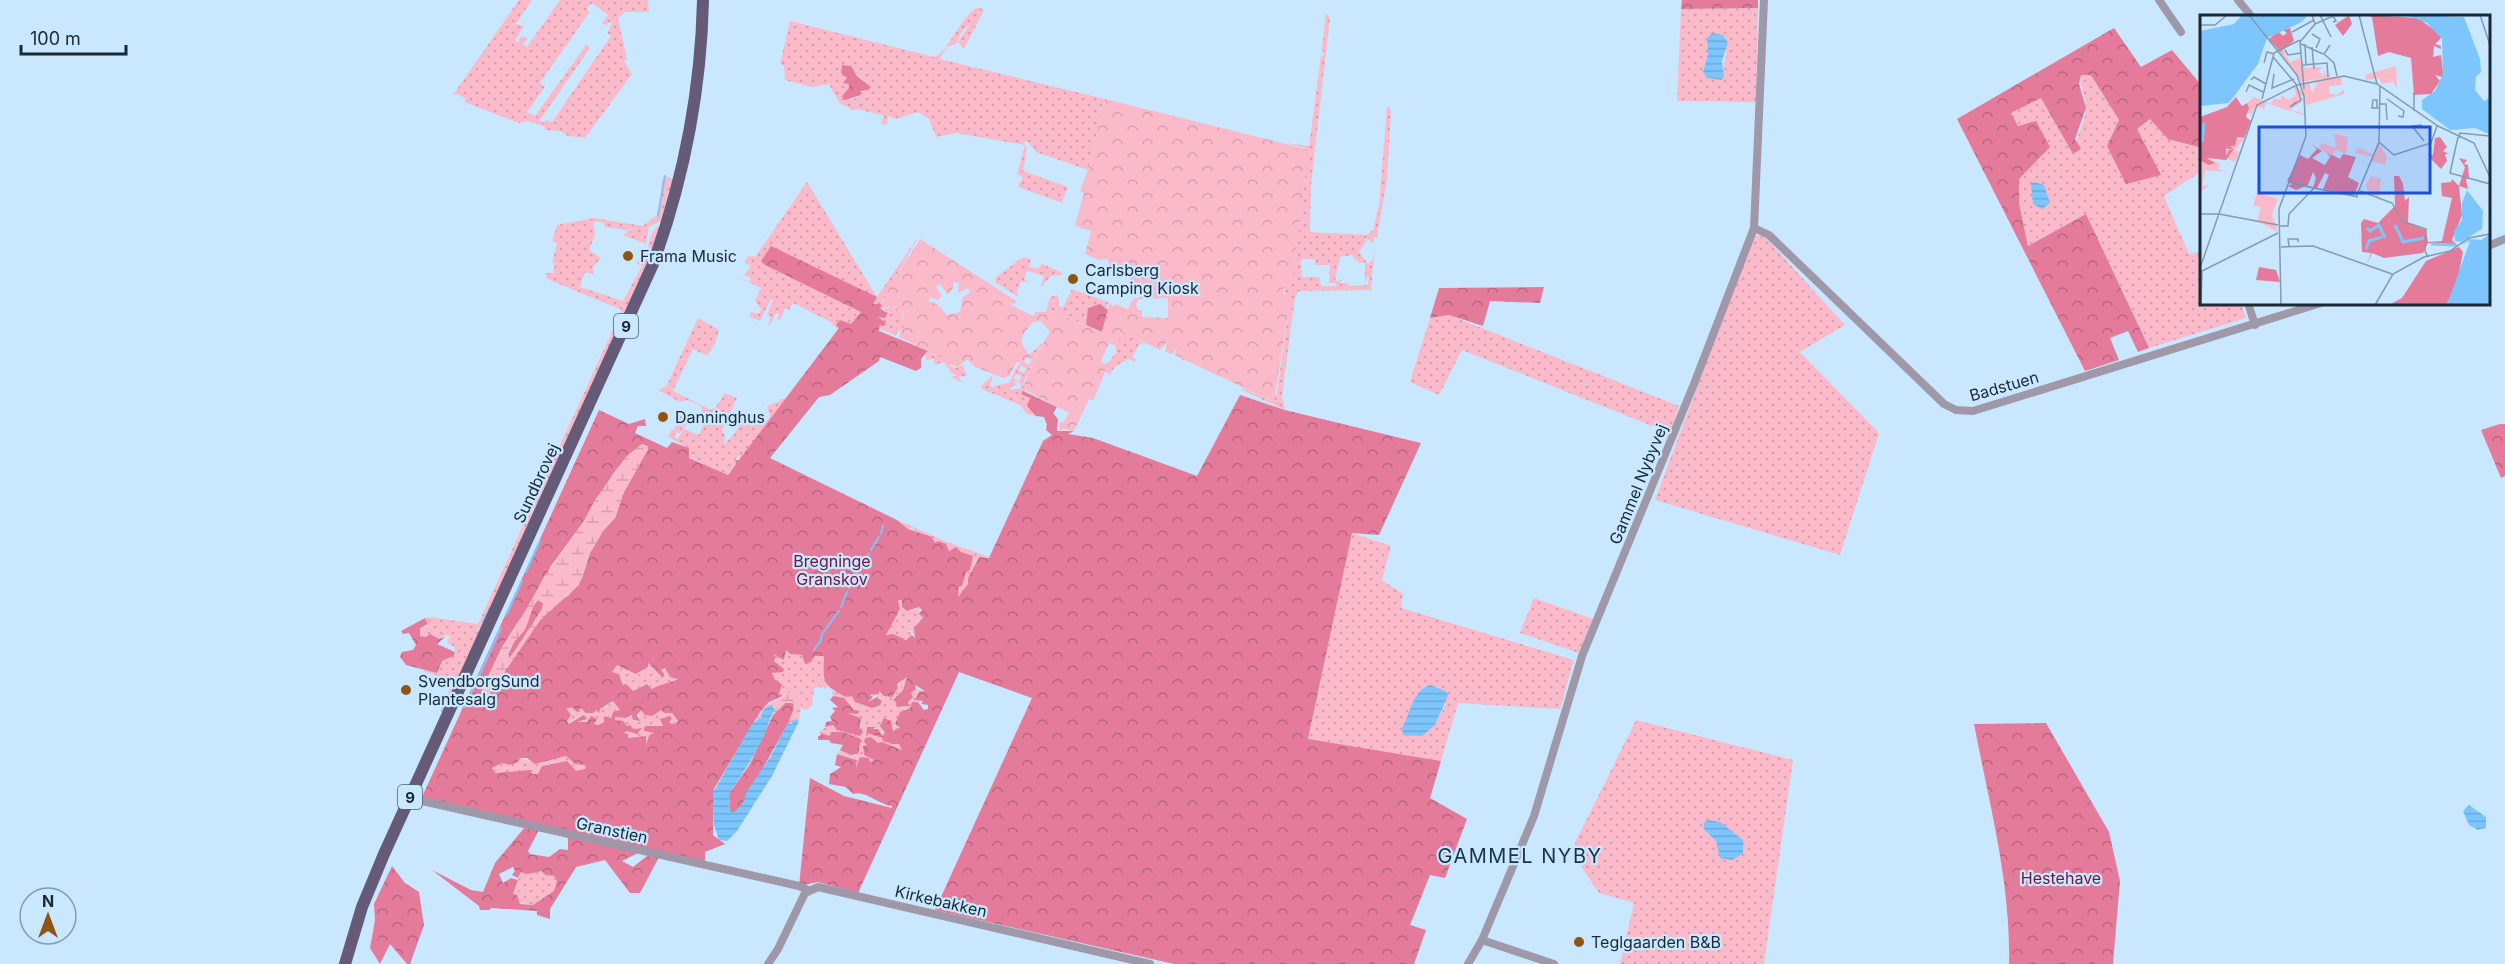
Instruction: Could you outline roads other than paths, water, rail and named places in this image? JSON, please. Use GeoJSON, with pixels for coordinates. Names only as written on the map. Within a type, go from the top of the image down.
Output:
{"type":"FeatureCollection","features":[{"type":"Feature","properties":{"kind":"main road","name":"Sundbrovej"},"geometry":{"type":"LineString","coordinates":[[345,964],[362,908],[410,798],[653,264],[672,208],[691,131],[700,80],[703,0]]}},
{"type":"Feature","properties":{"kind":"street","name":"Gammel Nybyvej"},"geometry":{"type":"LineString","coordinates":[[1468,964],[1482,940],[1534,816],[1582,656],[1707,352],[1754,228],[1764,0]]}},
{"type":"Feature","properties":{"kind":"street"},"geometry":{"type":"LineString","coordinates":[[2159,0],[2181,32]]}},
{"type":"Feature","properties":{"kind":"street"},"geometry":{"type":"LineString","coordinates":[[2238,0],[2250,15]]}},
{"type":"Feature","properties":{"kind":"street"},"geometry":{"type":"LineString","coordinates":[[2174,21],[2183,15]]}},
{"type":"Feature","properties":{"kind":"street","name":"Badstuen"},"geometry":{"type":"LineString","coordinates":[[1754,228],[1769,235],[1944,404],[1956,410],[1973,411],[2318,304]]}},
{"type":"Feature","properties":{"kind":"street"},"geometry":{"type":"LineString","coordinates":[[2490,245],[2505,239]]}},
{"type":"Feature","properties":{"kind":"street"},"geometry":{"type":"LineString","coordinates":[[2248,304],[2255,325]]}},
{"type":"Feature","properties":{"kind":"street","name":"Granstien"},"geometry":{"type":"LineString","coordinates":[[410,798],[800,886],[808,890]]}},
{"type":"Feature","properties":{"kind":"street","name":"Kirkebakken"},"geometry":{"type":"LineString","coordinates":[[808,890],[825,888],[1150,964]]}},
{"type":"Feature","properties":{"kind":"street"},"geometry":{"type":"LineString","coordinates":[[768,964],[782,941],[801,899],[808,890]]}},
{"type":"Feature","properties":{"kind":"street"},"geometry":{"type":"LineString","coordinates":[[1482,940],[1554,964]]}},
{"type":"Feature","properties":{"kind":"water"},"geometry":{"type":"Polygon","coordinates":[[[1712,33],[1723,35],[1728,43],[1722,61],[1724,76],[1721,80],[1707,78],[1703,72],[1708,54],[1707,38],[1712,33]]]}},
{"type":"Feature","properties":{"kind":"water"},"geometry":{"type":"Polygon","coordinates":[[[2034,182],[2044,185],[2050,203],[2042,209],[2033,204],[2031,184],[2034,182]]]}},
{"type":"Feature","properties":{"kind":"water"},"geometry":{"type":"Polygon","coordinates":[[[1431,685],[1447,692],[1448,696],[1435,725],[1422,736],[1403,735],[1402,728],[1416,696],[1425,687],[1431,685]]]}},
{"type":"Feature","properties":{"kind":"water"},"geometry":{"type":"Polygon","coordinates":[[[772,704],[775,711],[763,738],[729,794],[730,812],[735,812],[742,805],[747,791],[771,756],[788,723],[791,724],[795,719],[799,721],[772,776],[737,831],[727,841],[719,840],[714,825],[713,793],[752,724],[761,717],[763,710],[772,704]]]}},
{"type":"Feature","properties":{"kind":"water"},"geometry":{"type":"Polygon","coordinates":[[[2469,805],[2486,817],[2486,828],[2478,830],[2469,825],[2463,811],[2469,805]]]}},
{"type":"Feature","properties":{"kind":"water"},"geometry":{"type":"Polygon","coordinates":[[[1708,820],[1720,822],[1743,840],[1743,854],[1732,860],[1720,858],[1716,841],[1704,829],[1704,823],[1708,820]]]}},
{"type":"Feature","properties":{"kind":"waterway"},"geometry":{"type":"LineString","coordinates":[[658,216],[665,176]]}},
{"type":"Feature","properties":{"kind":"waterway"},"geometry":{"type":"LineString","coordinates":[[881,534],[883,526]]}},
{"type":"Feature","properties":{"kind":"waterway"},"geometry":{"type":"LineString","coordinates":[[871,550],[879,537]]}},
{"type":"Feature","properties":{"kind":"waterway"},"geometry":{"type":"LineString","coordinates":[[526,572],[540,541]]}},
{"type":"Feature","properties":{"kind":"waterway"},"geometry":{"type":"LineString","coordinates":[[860,568],[869,554]]}},
{"type":"Feature","properties":{"kind":"waterway"},"geometry":{"type":"LineString","coordinates":[[849,588],[857,572]]}},
{"type":"Feature","properties":{"kind":"waterway"},"geometry":{"type":"LineString","coordinates":[[506,616],[522,581]]}},
{"type":"Feature","properties":{"kind":"waterway"},"geometry":{"type":"LineString","coordinates":[[841,607],[847,592]]}},
{"type":"Feature","properties":{"kind":"waterway"},"geometry":{"type":"LineString","coordinates":[[483,622],[490,608]]}},
{"type":"Feature","properties":{"kind":"waterway"},"geometry":{"type":"LineString","coordinates":[[820,643],[822,634],[839,611]]}},
{"type":"Feature","properties":{"kind":"waterway"},"geometry":{"type":"LineString","coordinates":[[465,707],[501,628]]}},
{"type":"Feature","properties":{"kind":"waterway"},"geometry":{"type":"LineString","coordinates":[[814,650],[819,643]]}},
{"type":"Feature","properties":{"kind":"waterway"},"geometry":{"type":"LineString","coordinates":[[442,711],[447,700]]}},
{"type":"Feature","properties":{"kind":"place","name":"Frama Music"},"geometry":{"type":"Point","coordinates":[628,256]}},
{"type":"Feature","properties":{"kind":"place","name":"Carlsberg Camping Kiosk"},"geometry":{"type":"Point","coordinates":[1073,279]}},
{"type":"Feature","properties":{"kind":"place","name":"Danninghus"},"geometry":{"type":"Point","coordinates":[663,417]}},
{"type":"Feature","properties":{"kind":"place","name":"SvendborgSund Plantesalg"},"geometry":{"type":"Point","coordinates":[406,690]}},
{"type":"Feature","properties":{"kind":"place","name":"Teglgaarden B&B"},"geometry":{"type":"Point","coordinates":[1579,942]}},
{"type":"Feature","properties":{"kind":"district","name":"GAMMEL NYBY"},"geometry":{"type":"Point","coordinates":[1520,856]}},
{"type":"Feature","properties":{"kind":"park label","name":"Bregninge Granskov"},"geometry":{"type":"Point","coordinates":[832,570]}},
{"type":"Feature","properties":{"kind":"park label","name":"Hestehave"},"geometry":{"type":"Point","coordinates":[2061,878]}}]}
